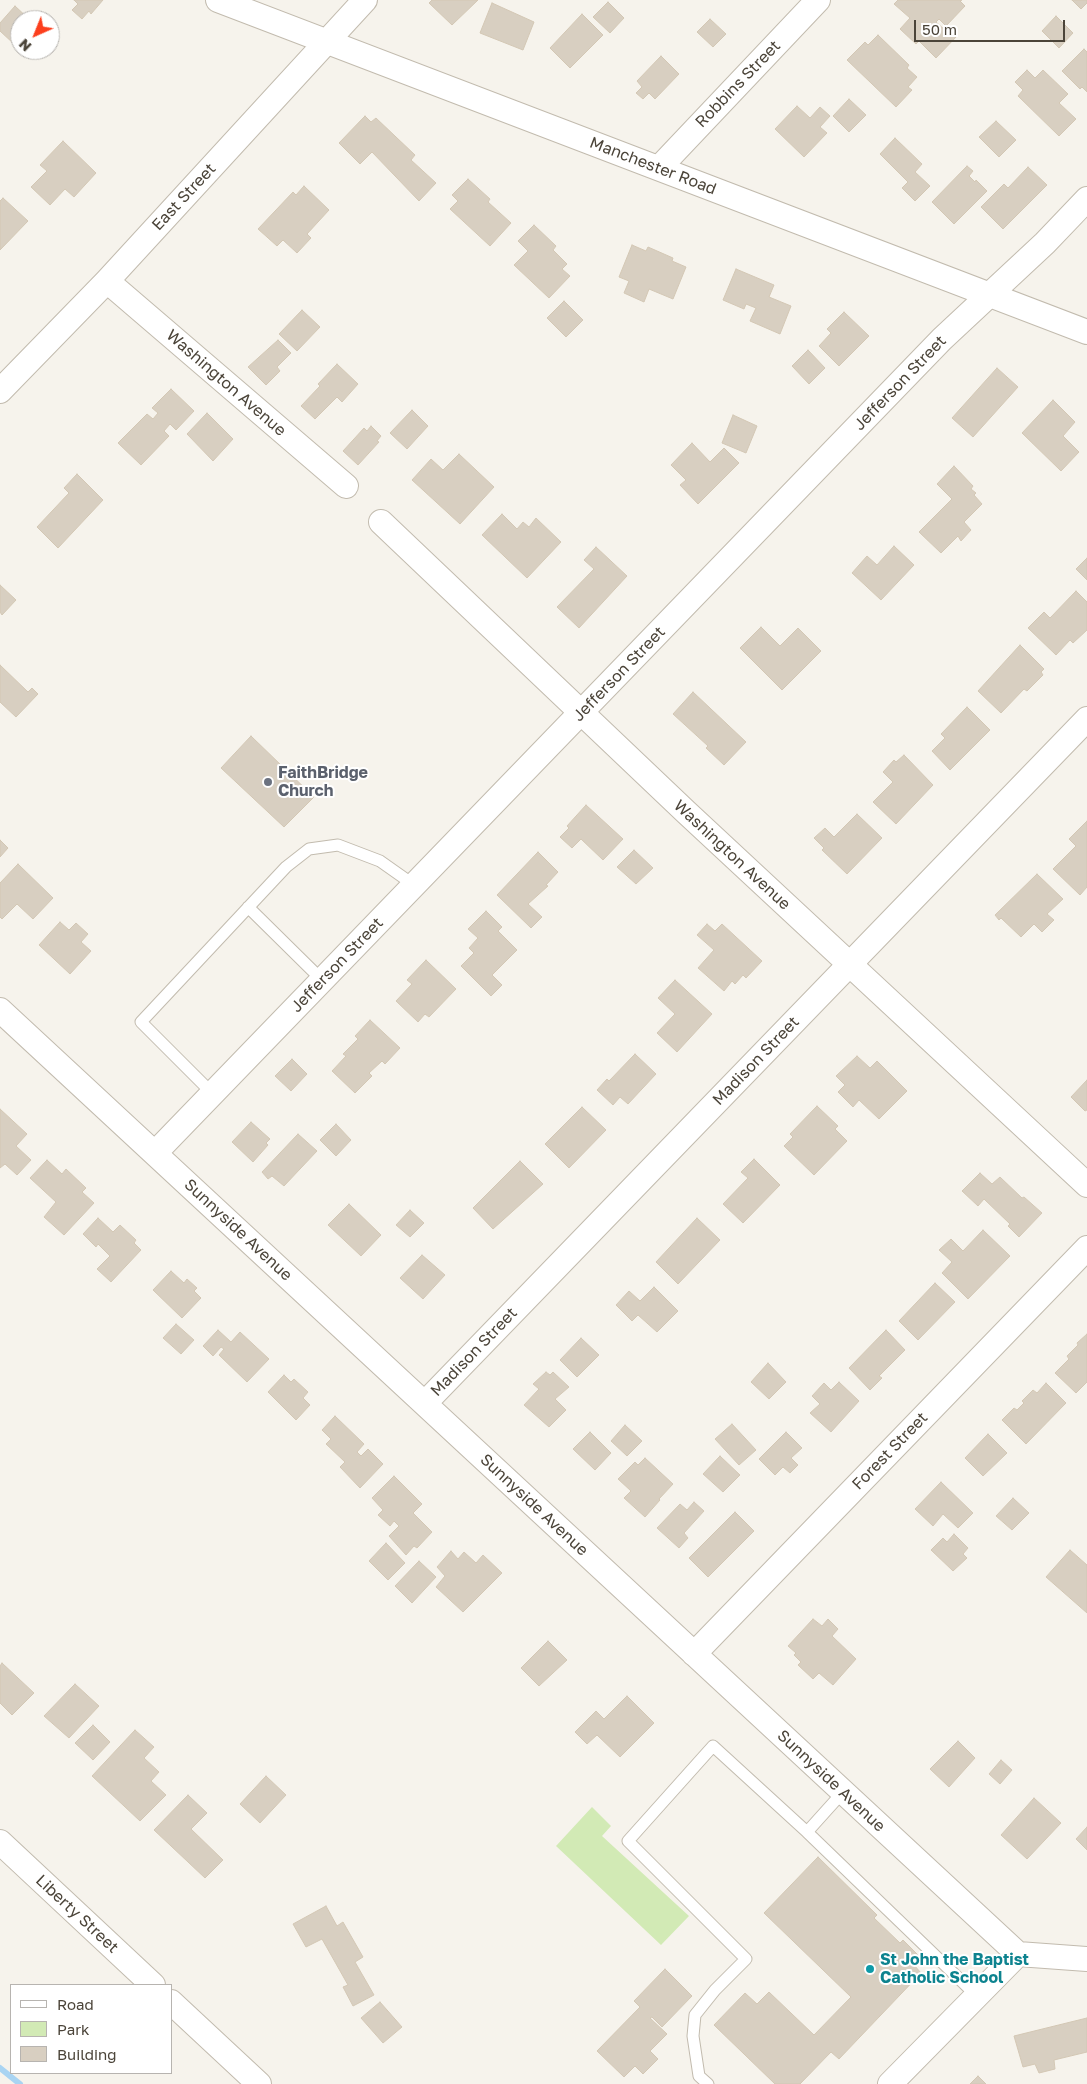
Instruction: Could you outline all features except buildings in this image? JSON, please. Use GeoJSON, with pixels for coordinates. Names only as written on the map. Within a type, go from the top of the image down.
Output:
{"type":"FeatureCollection","features":[{"type":"Feature","properties":{"kind":"street","name":"Manchester Road"},"geometry":{"type":"LineString","coordinates":[[218,0],[1087,332]]}},
{"type":"Feature","properties":{"kind":"street","name":"East Street"},"geometry":{"type":"LineString","coordinates":[[0,391],[107,281],[365,0]]}},
{"type":"Feature","properties":{"kind":"street","name":"Robbins Street"},"geometry":{"type":"LineString","coordinates":[[659,168],[818,0]]}},
{"type":"Feature","properties":{"kind":"street","name":"Jefferson Street"},"geometry":{"type":"LineString","coordinates":[[155,1153],[942,339],[1087,199]]}},
{"type":"Feature","properties":{"kind":"street","name":"Washington Avenue"},"geometry":{"type":"LineString","coordinates":[[107,281],[346,486]]}},
{"type":"Feature","properties":{"kind":"street","name":"Washington Avenue"},"geometry":{"type":"LineString","coordinates":[[381,522],[581,713],[1087,1184]]}},
{"type":"Feature","properties":{"kind":"street","name":"Madison Street"},"geometry":{"type":"LineString","coordinates":[[424,1403],[1087,719]]}},
{"type":"Feature","properties":{"kind":"street","name":"Sunnyside Avenue"},"geometry":{"type":"LineString","coordinates":[[0,1010],[1018,1954]]}},
{"type":"Feature","properties":{"kind":"street","name":"Forest Street"},"geometry":{"type":"LineString","coordinates":[[694,1654],[1087,1248]]}},
{"type":"Feature","properties":{"kind":"street","name":"Liberty Street"},"geometry":{"type":"LineString","coordinates":[[0,1842],[152,1984]]}},
{"type":"Feature","properties":{"kind":"street"},"geometry":{"type":"LineString","coordinates":[[890,2084],[1018,1954],[1087,1960]]}},
{"type":"Feature","properties":{"kind":"street"},"geometry":{"type":"LineString","coordinates":[[172,2003],[258,2084]]}},
{"type":"Feature","properties":{"kind":"lane"},"geometry":{"type":"LineString","coordinates":[[212,1094],[141,1022],[286,867],[309,850],[338,845],[380,861],[414,886]]}},
{"type":"Feature","properties":{"kind":"lane"},"geometry":{"type":"LineString","coordinates":[[248,907],[322,980]]}},
{"type":"Feature","properties":{"kind":"lane"},"geometry":{"type":"LineString","coordinates":[[708,2084],[700,2076],[693,2036],[695,2015],[715,1990],[746,1960],[628,1841],[713,1746],[807,1832],[977,1996]]}},
{"type":"Feature","properties":{"kind":"lane"},"geometry":{"type":"LineString","coordinates":[[807,1832],[843,1792]]}},
{"type":"Feature","properties":{"kind":"green space"},"geometry":{"type":"Polygon","coordinates":[[[592,1807],[611,1826],[602,1836],[689,1916],[661,1945],[556,1846],[592,1807]]]}},
{"type":"Feature","properties":{"kind":"waterway"},"geometry":{"type":"LineString","coordinates":[[0,2068],[20,2084]]}},
{"type":"Feature","properties":{"kind":"place","name":"FaithBridge Church"},"geometry":{"type":"Point","coordinates":[268,782]}},
{"type":"Feature","properties":{"kind":"place","name":"St John the Baptist Catholic School"},"geometry":{"type":"Point","coordinates":[870,1969]}}]}
